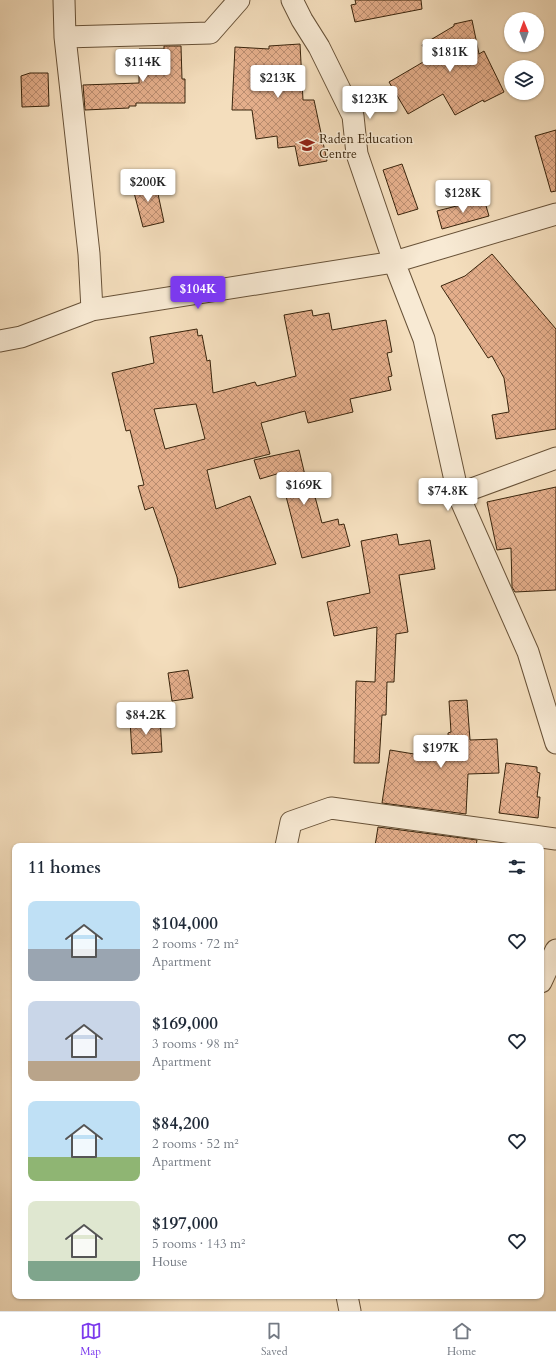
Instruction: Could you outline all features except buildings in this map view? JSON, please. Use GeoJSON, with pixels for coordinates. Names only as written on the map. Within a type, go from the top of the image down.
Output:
{"type":"FeatureCollection","features":[{"type":"Feature","properties":{"kind":"street"},"geometry":{"type":"LineString","coordinates":[[64,0],[65,37],[89,254],[92,310]]}},
{"type":"Feature","properties":{"kind":"street"},"geometry":{"type":"LineString","coordinates":[[65,37],[210,33],[239,0]]}},
{"type":"Feature","properties":{"kind":"street"},"geometry":{"type":"LineString","coordinates":[[292,0],[302,20],[319,47],[353,116],[357,154],[394,262],[424,340],[458,494],[528,652],[556,744]]}},
{"type":"Feature","properties":{"kind":"street"},"geometry":{"type":"LineString","coordinates":[[0,341],[21,337],[92,310],[394,262],[556,214]]}},
{"type":"Feature","properties":{"kind":"street"},"geometry":{"type":"LineString","coordinates":[[458,494],[556,458]]}},
{"type":"Feature","properties":{"kind":"street"},"geometry":{"type":"LineString","coordinates":[[287,843],[291,822],[331,808],[556,839]]}},
{"type":"Feature","properties":{"kind":"street"},"geometry":{"type":"LineString","coordinates":[[544,976],[556,950]]}},
{"type":"Feature","properties":{"kind":"street"},"geometry":{"type":"LineString","coordinates":[[348,1299],[350,1311]]}},
{"type":"Feature","properties":{"kind":"place","name":"Raden Education Centre"},"geometry":{"type":"Point","coordinates":[307,145]}}]}
